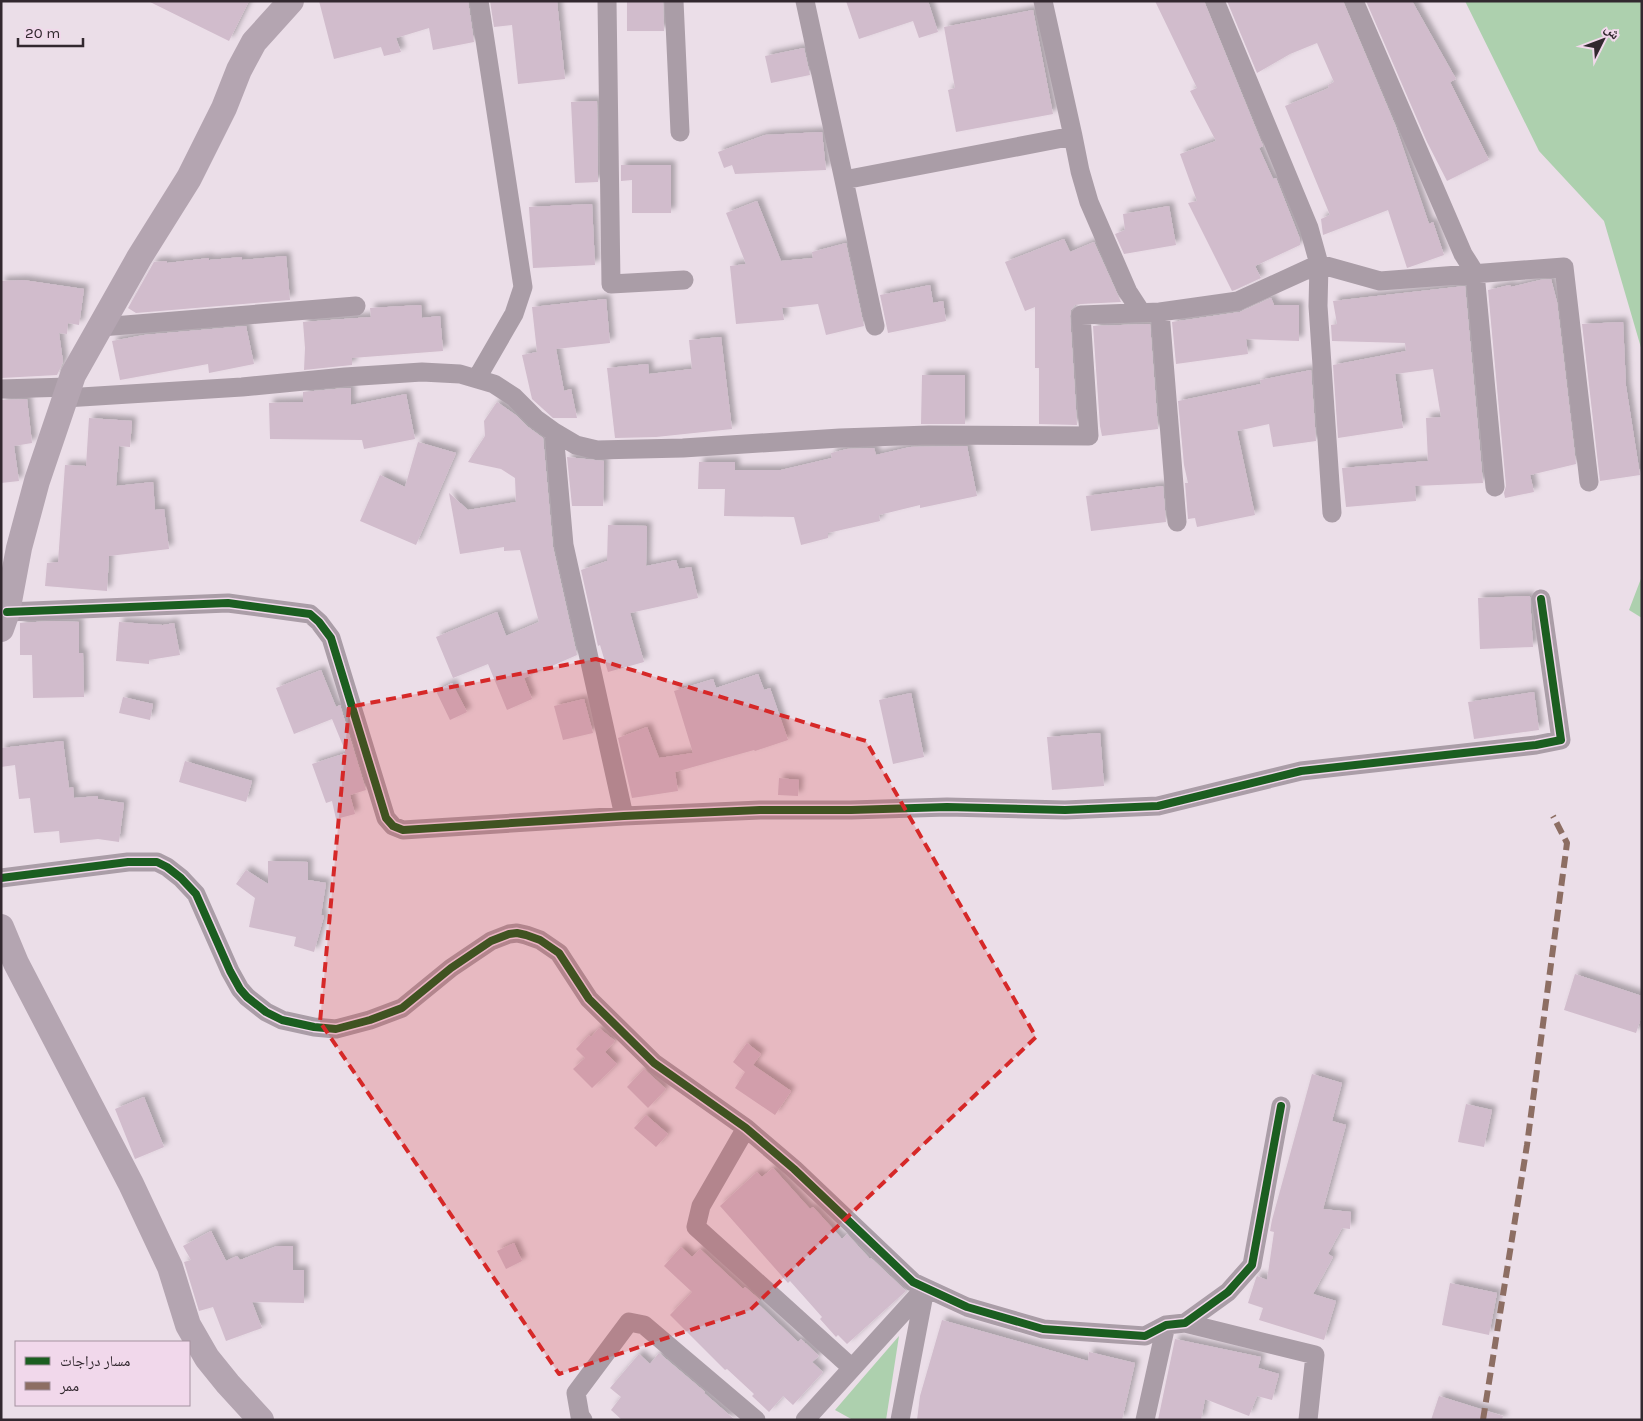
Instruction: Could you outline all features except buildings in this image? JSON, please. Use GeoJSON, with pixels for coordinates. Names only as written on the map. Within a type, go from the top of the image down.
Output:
{"type":"FeatureCollection","features":[{"type":"Feature","properties":{"kind":"street"},"geometry":{"type":"LineString","coordinates":[[290,1],[254,42],[239,70],[224,108],[190,178],[139,258],[73,375],[38,481],[19,548],[4,620],[228,603],[310,614],[319,622],[331,638],[386,818],[393,826],[403,830],[624,816],[760,810],[947,807],[1065,810],[1158,806],[1301,771],[1536,745],[1562,740],[1541,599]]}},
{"type":"Feature","properties":{"kind":"street"},"geometry":{"type":"LineString","coordinates":[[477,378],[514,314],[523,287],[479,1]]}},
{"type":"Feature","properties":{"kind":"street"},"geometry":{"type":"LineString","coordinates":[[607,1],[611,284],[684,280]]}},
{"type":"Feature","properties":{"kind":"street"},"geometry":{"type":"LineString","coordinates":[[674,1],[680,132]]}},
{"type":"Feature","properties":{"kind":"street"},"geometry":{"type":"LineString","coordinates":[[805,1],[875,326]]}},
{"type":"Feature","properties":{"kind":"street"},"geometry":{"type":"LineString","coordinates":[[1043,1],[1080,171],[1089,202],[1128,292],[1141,312]]}},
{"type":"Feature","properties":{"kind":"street"},"geometry":{"type":"LineString","coordinates":[[1215,1],[1308,228],[1319,264],[1318,306],[1332,513]]}},
{"type":"Feature","properties":{"kind":"street"},"geometry":{"type":"LineString","coordinates":[[1354,1],[1463,254],[1476,273],[1495,487]]}},
{"type":"Feature","properties":{"kind":"street"},"geometry":{"type":"LineString","coordinates":[[844,180],[1073,136]]}},
{"type":"Feature","properties":{"kind":"street"},"geometry":{"type":"LineString","coordinates":[[1,389],[67,392],[242,387],[422,372],[460,374],[477,378],[502,388],[536,419],[554,432],[576,445],[598,450],[683,448],[929,435],[1089,436],[1080,315],[1160,312],[1238,301],[1319,264],[1380,281],[1564,267],[1589,482]]}},
{"type":"Feature","properties":{"kind":"street"},"geometry":{"type":"LineString","coordinates":[[101,327],[356,306]]}},
{"type":"Feature","properties":{"kind":"street"},"geometry":{"type":"LineString","coordinates":[[1160,312],[1177,522]]}},
{"type":"Feature","properties":{"kind":"street"},"geometry":{"type":"LineString","coordinates":[[554,432],[564,545],[624,816]]}},
{"type":"Feature","properties":{"kind":"street"},"geometry":{"type":"LineString","coordinates":[[1,878],[110,864],[157,862],[181,878],[196,894],[230,971],[247,997],[266,1012],[282,1020],[336,1029],[370,1020],[402,1008],[451,968],[491,940],[509,934],[526,934],[540,940],[559,954],[589,999],[654,1063],[746,1128],[794,1169],[913,1282],[967,1307],[1043,1329],[1145,1336],[1175,1324],[1228,1292],[1252,1265],[1281,1106]]}},
{"type":"Feature","properties":{"kind":"street"},"geometry":{"type":"LineString","coordinates":[[1,927],[9,965],[131,1184],[170,1267],[188,1325],[207,1358],[261,1420]]}},
{"type":"Feature","properties":{"kind":"street"},"geometry":{"type":"LineString","coordinates":[[746,1128],[701,1206],[696,1227],[852,1368]]}},
{"type":"Feature","properties":{"kind":"street"},"geometry":{"type":"LineString","coordinates":[[815,1417],[852,1368],[925,1288]]}},
{"type":"Feature","properties":{"kind":"street"},"geometry":{"type":"LineString","coordinates":[[900,1420],[925,1288]]}},
{"type":"Feature","properties":{"kind":"street"},"geometry":{"type":"LineString","coordinates":[[583,1420],[580,1416],[576,1393],[629,1322],[644,1325],[756,1420]]}},
{"type":"Feature","properties":{"kind":"street"},"geometry":{"type":"LineString","coordinates":[[1146,1420],[1175,1324]]}},
{"type":"Feature","properties":{"kind":"street"},"geometry":{"type":"LineString","coordinates":[[1175,1324],[1315,1355],[1308,1420]]}},
{"type":"Feature","properties":{"kind":"highlighted area"},"geometry":{"type":"Polygon","coordinates":[[[596,659],[866,741],[1036,1037],[750,1310],[559,1374],[320,1022],[349,707],[596,659]]]}},
{"type":"Feature","properties":{"kind":"green space"},"geometry":{"type":"Polygon","coordinates":[[[1465,1],[1642,1],[1642,351],[1604,221],[1539,151],[1465,1]]]}},
{"type":"Feature","properties":{"kind":"green space"},"geometry":{"type":"Polygon","coordinates":[[[1642,576],[1642,618],[1629,610],[1642,576]]]}},
{"type":"Feature","properties":{"kind":"green space"},"geometry":{"type":"Polygon","coordinates":[[[899,1336],[886,1420],[853,1420],[835,1410],[899,1336]]]}},
{"type":"Feature","properties":{"kind":"marked path"},"geometry":{"type":"LineString","coordinates":[[1483,1420],[1527,1145],[1567,843],[1553,816]]}},
{"type":"Feature","properties":{"kind":"cycle path"},"geometry":{"type":"LineString","coordinates":[[7,612],[228,603],[310,614],[319,622],[331,638],[386,818],[393,826],[403,830],[624,816],[760,810],[947,807],[1065,810],[1158,806],[1301,771],[1536,745],[1561,740],[1541,599]]}},
{"type":"Feature","properties":{"kind":"cycle path"},"geometry":{"type":"LineString","coordinates":[[1,878],[128,862],[157,862],[181,878],[196,894],[230,971],[247,997],[266,1012],[282,1020],[314,1027],[336,1029],[370,1020],[402,1008],[451,968],[491,941],[509,934],[517,933],[540,940],[559,953],[589,999],[654,1063],[746,1128],[794,1169],[913,1282],[967,1307],[1043,1329],[1145,1336],[1166,1325],[1185,1323],[1228,1292],[1252,1265],[1281,1106]]}}]}
